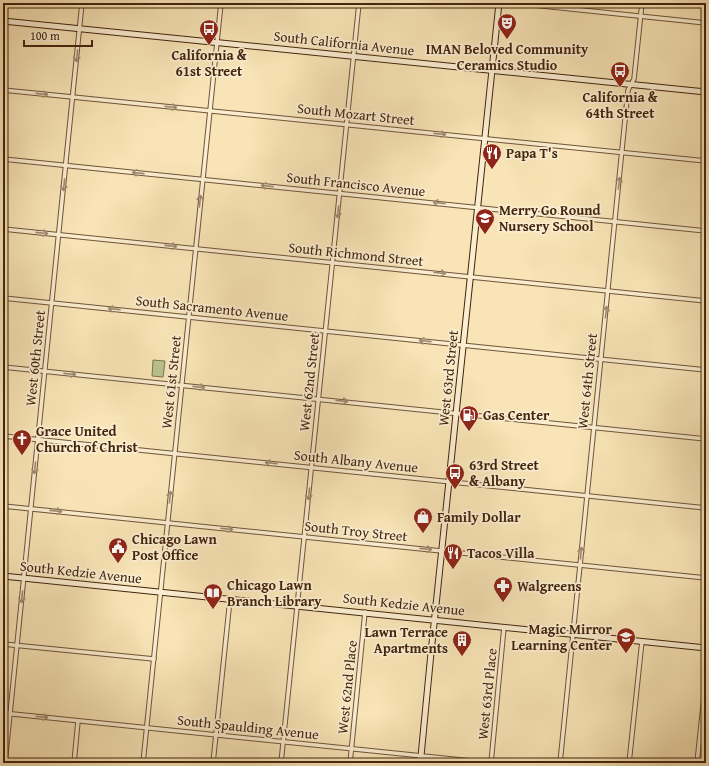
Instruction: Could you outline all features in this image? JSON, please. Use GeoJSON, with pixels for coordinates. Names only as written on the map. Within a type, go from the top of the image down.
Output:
{"type":"FeatureCollection","features":[{"type":"Feature","properties":{"kind":"main road","name":"West 63rd Street"},"geometry":{"type":"LineString","coordinates":[[418,763],[421,756],[498,3]]}},
{"type":"Feature","properties":{"kind":"main road","name":"South California Avenue"},"geometry":{"type":"LineString","coordinates":[[3,21],[706,92]]}},
{"type":"Feature","properties":{"kind":"main road","name":"South Kedzie Avenue"},"geometry":{"type":"LineString","coordinates":[[3,576],[504,626],[706,648]]}},
{"type":"Feature","properties":{"kind":"main road","name":"West 63rd Street"},"geometry":{"type":"LineString","coordinates":[[421,756],[423,763]]}},
{"type":"Feature","properties":{"kind":"street","name":"West 60th Street"},"geometry":{"type":"LineString","coordinates":[[5,763],[82,3]]}},
{"type":"Feature","properties":{"kind":"street","name":"West 61st Street"},"geometry":{"type":"LineString","coordinates":[[143,763],[221,3]]}},
{"type":"Feature","properties":{"kind":"street","name":"West 62nd Street"},"geometry":{"type":"LineString","coordinates":[[282,763],[360,3]]}},
{"type":"Feature","properties":{"kind":"street"},"geometry":{"type":"LineString","coordinates":[[514,3],[706,23]]}},
{"type":"Feature","properties":{"kind":"street","name":"West 64th Street"},"geometry":{"type":"LineString","coordinates":[[560,763],[628,90],[634,79],[642,3]]}},
{"type":"Feature","properties":{"kind":"street","name":"South Mozart Street"},"geometry":{"type":"LineString","coordinates":[[3,90],[706,161]]}},
{"type":"Feature","properties":{"kind":"street","name":"South Francisco Avenue"},"geometry":{"type":"LineString","coordinates":[[3,159],[706,231]]}},
{"type":"Feature","properties":{"kind":"street","name":"South Richmond Street"},"geometry":{"type":"LineString","coordinates":[[3,229],[706,301]]}},
{"type":"Feature","properties":{"kind":"street","name":"South Sacramento Avenue"},"geometry":{"type":"LineString","coordinates":[[3,298],[706,370]]}},
{"type":"Feature","properties":{"kind":"street"},"geometry":{"type":"LineString","coordinates":[[3,367],[706,438]]}},
{"type":"Feature","properties":{"kind":"street","name":"South Albany Avenue"},"geometry":{"type":"LineString","coordinates":[[3,436],[706,508]]}},
{"type":"Feature","properties":{"kind":"street","name":"South Troy Street"},"geometry":{"type":"LineString","coordinates":[[3,506],[706,578]]}},
{"type":"Feature","properties":{"kind":"street"},"geometry":{"type":"LineString","coordinates":[[213,763],[230,599]]}},
{"type":"Feature","properties":{"kind":"street","name":"West 62nd Place"},"geometry":{"type":"LineString","coordinates":[[350,763],[365,612]]}},
{"type":"Feature","properties":{"kind":"street","name":"West 63rd Place"},"geometry":{"type":"LineString","coordinates":[[491,763],[504,626]]}},
{"type":"Feature","properties":{"kind":"street"},"geometry":{"type":"LineString","coordinates":[[629,763],[642,641]]}},
{"type":"Feature","properties":{"kind":"street"},"geometry":{"type":"LineString","coordinates":[[3,644],[154,659]]}},
{"type":"Feature","properties":{"kind":"street"},"geometry":{"type":"LineString","coordinates":[[697,763],[706,677]]}},
{"type":"Feature","properties":{"kind":"street","name":"South Spaulding Avenue"},"geometry":{"type":"LineString","coordinates":[[3,713],[491,763]]}},
{"type":"Feature","properties":{"kind":"street"},"geometry":{"type":"LineString","coordinates":[[74,763],[78,721]]}},
{"type":"Feature","properties":{"kind":"green space"},"geometry":{"type":"Polygon","coordinates":[[[153,360],[165,361],[163,377],[152,376],[153,360]]]}},
{"type":"Feature","properties":{"kind":"place","name":"IMAN Beloved Community Ceramics Studio"},"geometry":{"type":"Point","coordinates":[507,40]}},
{"type":"Feature","properties":{"kind":"place","name":"California & 61st Street"},"geometry":{"type":"Point","coordinates":[209,46]}},
{"type":"Feature","properties":{"kind":"place","name":"California & 64th Street"},"geometry":{"type":"Point","coordinates":[620,88]}},
{"type":"Feature","properties":{"kind":"place","name":"Papa T's"},"geometry":{"type":"Point","coordinates":[492,170]}},
{"type":"Feature","properties":{"kind":"place","name":"Merry Go Round Nursery School"},"geometry":{"type":"Point","coordinates":[485,235]}},
{"type":"Feature","properties":{"kind":"place","name":"Gas Center"},"geometry":{"type":"Point","coordinates":[469,432]}},
{"type":"Feature","properties":{"kind":"place","name":"Grace United Church of Christ"},"geometry":{"type":"Point","coordinates":[22,456]}},
{"type":"Feature","properties":{"kind":"place","name":"63rd Street & Albany"},"geometry":{"type":"Point","coordinates":[455,490]}},
{"type":"Feature","properties":{"kind":"place","name":"Family Dollar"},"geometry":{"type":"Point","coordinates":[423,534]}},
{"type":"Feature","properties":{"kind":"place","name":"Chicago Lawn Post Office"},"geometry":{"type":"Point","coordinates":[118,564]}},
{"type":"Feature","properties":{"kind":"place","name":"Tacos Villa"},"geometry":{"type":"Point","coordinates":[453,570]}},
{"type":"Feature","properties":{"kind":"place","name":"Walgreens"},"geometry":{"type":"Point","coordinates":[503,603]}},
{"type":"Feature","properties":{"kind":"place","name":"Chicago Lawn Branch Library"},"geometry":{"type":"Point","coordinates":[213,610]}},
{"type":"Feature","properties":{"kind":"place","name":"Magic Mirror Learning Center"},"geometry":{"type":"Point","coordinates":[626,654]}},
{"type":"Feature","properties":{"kind":"place","name":"Lawn Terrace Apartments"},"geometry":{"type":"Point","coordinates":[462,657]}}]}
